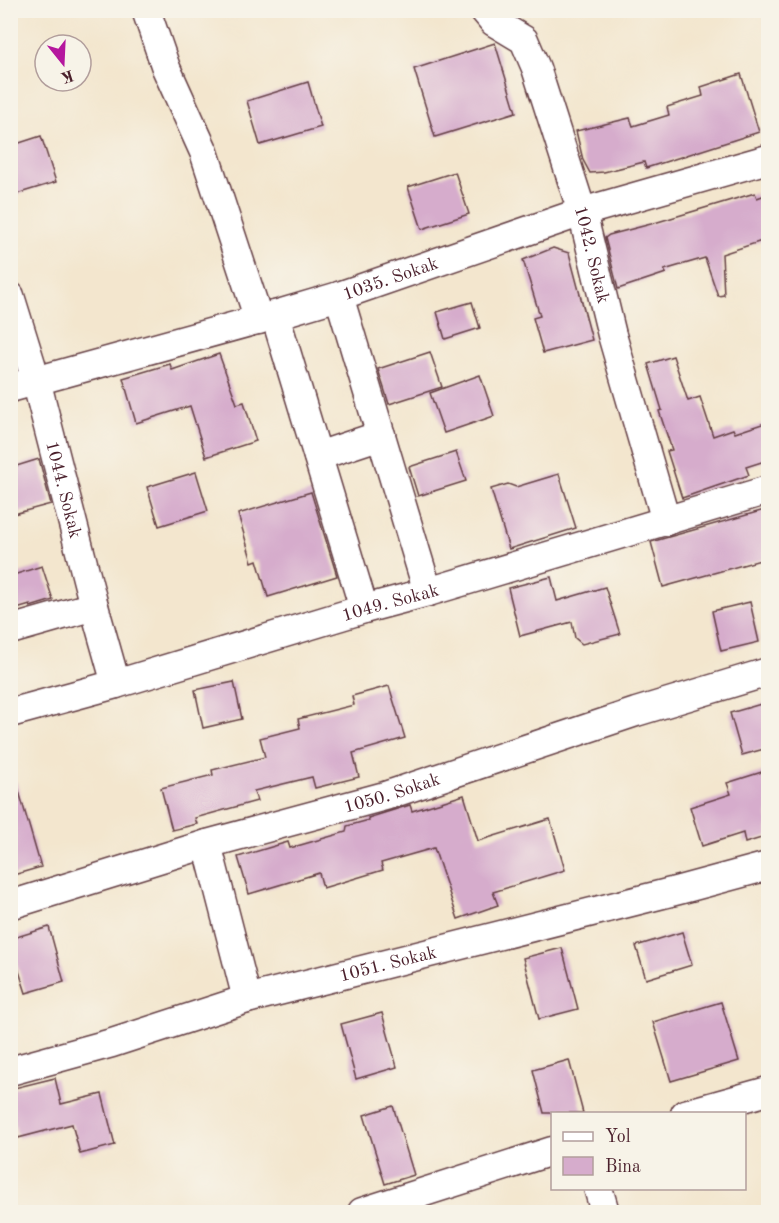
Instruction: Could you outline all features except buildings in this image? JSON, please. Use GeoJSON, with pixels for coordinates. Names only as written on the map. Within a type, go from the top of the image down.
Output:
{"type":"FeatureCollection","features":[{"type":"Feature","properties":{"kind":"street"},"geometry":{"type":"LineString","coordinates":[[146,10],[166,68],[204,152],[318,456],[364,609]]}},
{"type":"Feature","properties":{"kind":"street","name":"1042. Sokak"},"geometry":{"type":"LineString","coordinates":[[484,10],[495,22],[524,40],[536,68],[582,212],[612,335],[666,521]]}},
{"type":"Feature","properties":{"kind":"street","name":"1035. Sokak"},"geometry":{"type":"LineString","coordinates":[[23,384],[267,318],[339,296],[582,212],[768,159]]}},
{"type":"Feature","properties":{"kind":"street","name":"1044. Sokak"},"geometry":{"type":"LineString","coordinates":[[10,296],[23,384],[94,606],[116,684]]}},
{"type":"Feature","properties":{"kind":"street"},"geometry":{"type":"LineString","coordinates":[[339,296],[428,592]]}},
{"type":"Feature","properties":{"kind":"street"},"geometry":{"type":"LineString","coordinates":[[318,456],[381,435]]}},
{"type":"Feature","properties":{"kind":"street","name":"1049. Sokak"},"geometry":{"type":"LineString","coordinates":[[10,713],[116,684],[768,490]]}},
{"type":"Feature","properties":{"kind":"street"},"geometry":{"type":"LineString","coordinates":[[10,630],[94,606]]}},
{"type":"Feature","properties":{"kind":"street","name":"1050. Sokak"},"geometry":{"type":"LineString","coordinates":[[10,904],[207,844],[385,796],[636,712],[768,672]]}},
{"type":"Feature","properties":{"kind":"street"},"geometry":{"type":"LineString","coordinates":[[207,844],[247,999]]}},
{"type":"Feature","properties":{"kind":"street","name":"1051. Sokak"},"geometry":{"type":"LineString","coordinates":[[10,1071],[112,1043],[247,999],[768,866]]}},
{"type":"Feature","properties":{"kind":"street"},"geometry":{"type":"LineString","coordinates":[[689,1112],[768,1091]]}},
{"type":"Feature","properties":{"kind":"street"},"geometry":{"type":"LineString","coordinates":[[362,1212],[551,1151]]}},
{"type":"Feature","properties":{"kind":"street"},"geometry":{"type":"LineString","coordinates":[[599,1190],[605,1212]]}}]}
